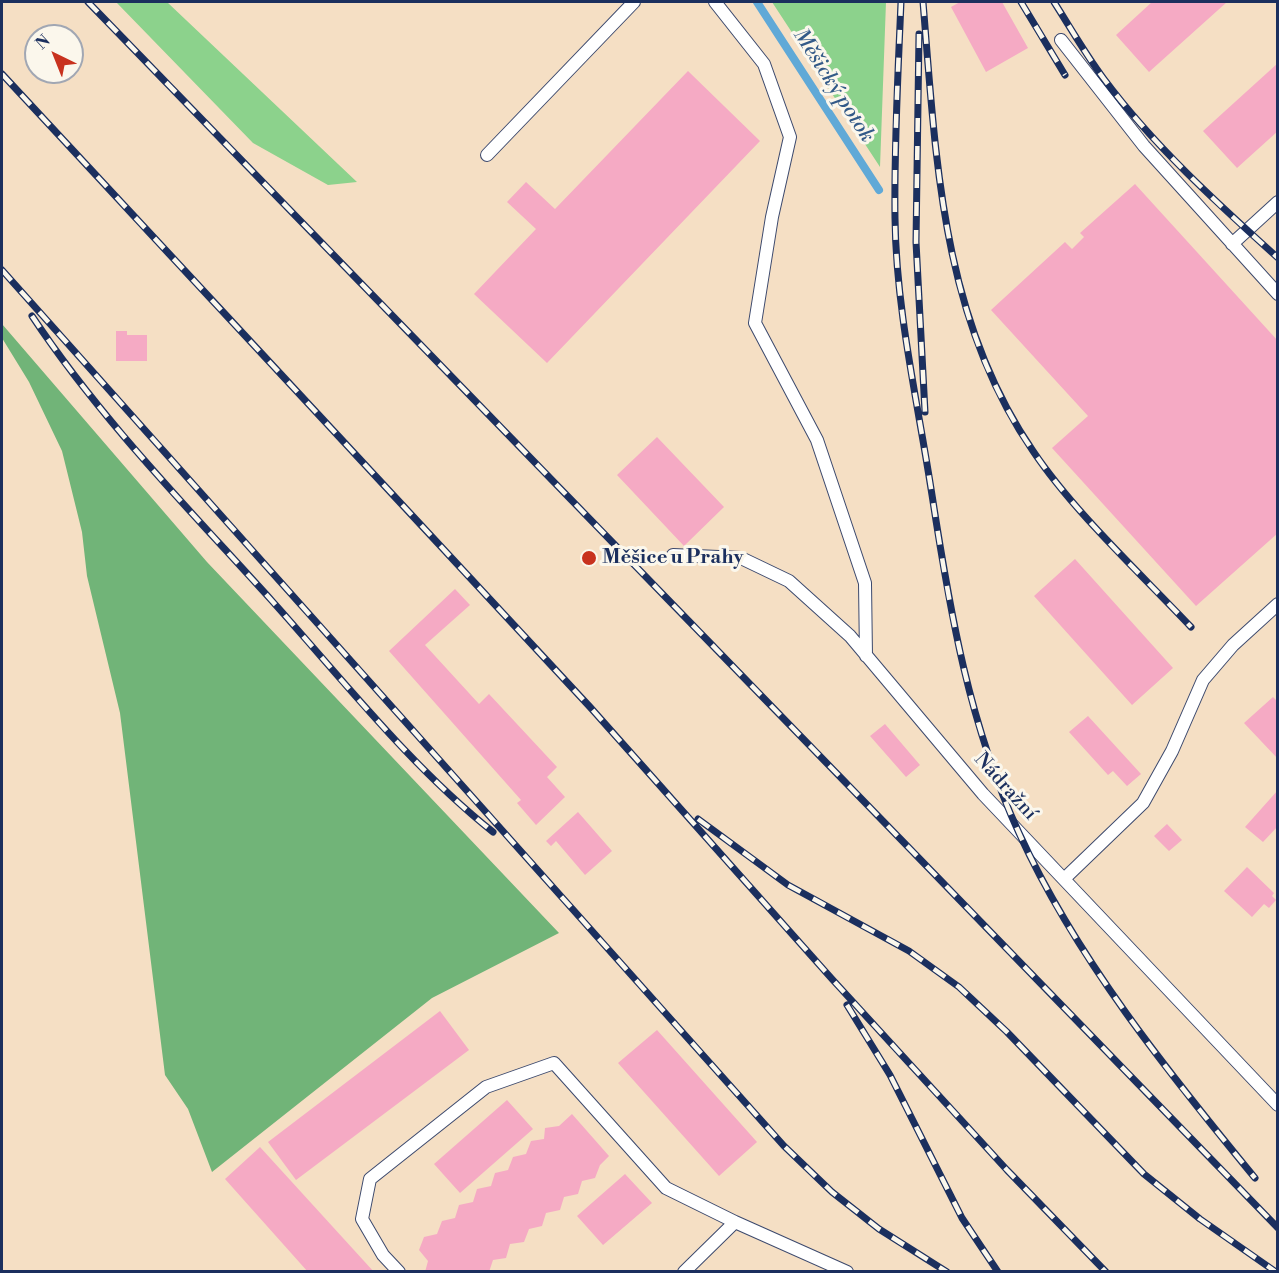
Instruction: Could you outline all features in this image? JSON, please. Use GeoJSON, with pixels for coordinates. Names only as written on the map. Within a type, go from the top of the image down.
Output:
{"type":"FeatureCollection","features":[{"type":"Feature","properties":{"kind":"lane"},"geometry":{"type":"LineString","coordinates":[[487,156],[634,2]]}},
{"type":"Feature","properties":{"kind":"lane"},"geometry":{"type":"LineString","coordinates":[[715,2],[764,64],[790,137],[772,217],[755,323],[817,440],[862,572],[865,583],[866,656]]}},
{"type":"Feature","properties":{"kind":"lane"},"geometry":{"type":"LineString","coordinates":[[1061,40],[1144,146],[1278,294]]}},
{"type":"Feature","properties":{"kind":"lane"},"geometry":{"type":"LineString","coordinates":[[1232,244],[1278,202]]}},
{"type":"Feature","properties":{"kind":"lane","name":"Nádražní"},"geometry":{"type":"LineString","coordinates":[[673,555],[741,558],[789,581],[850,636],[983,794],[1278,1105]]}},
{"type":"Feature","properties":{"kind":"lane"},"geometry":{"type":"LineString","coordinates":[[1064,879],[1143,803],[1172,751],[1203,680],[1233,645],[1278,604]]}},
{"type":"Feature","properties":{"kind":"lane"},"geometry":{"type":"LineString","coordinates":[[399,1272],[383,1255],[362,1219],[370,1179],[486,1087],[554,1063],[666,1188],[847,1272]]}},
{"type":"Feature","properties":{"kind":"lane"},"geometry":{"type":"LineString","coordinates":[[684,1272],[735,1222]]}},
{"type":"Feature","properties":{"kind":"green space"},"geometry":{"type":"Polygon","coordinates":[[[116,2],[167,2],[357,182],[328,185],[253,143],[116,2]]]}},
{"type":"Feature","properties":{"kind":"green space"},"geometry":{"type":"Polygon","coordinates":[[[772,2],[886,2],[880,167],[772,2]]]}},
{"type":"Feature","properties":{"kind":"green space"},"geometry":{"type":"Polygon","coordinates":[[[2,324],[207,562],[559,933],[432,998],[212,1172],[188,1109],[165,1075],[120,713],[87,576],[82,532],[62,451],[29,382],[2,338],[2,324]]]}},
{"type":"Feature","properties":{"kind":"building"},"geometry":{"type":"Polygon","coordinates":[[[960,2],[1002,2],[1028,48],[986,72],[951,7],[960,2]]]}},
{"type":"Feature","properties":{"kind":"building"},"geometry":{"type":"Polygon","coordinates":[[[1152,2],[1227,2],[1149,72],[1116,35],[1152,2]]]}},
{"type":"Feature","properties":{"kind":"building"},"geometry":{"type":"Polygon","coordinates":[[[1278,63],[1278,131],[1237,168],[1203,131],[1278,63]]]}},
{"type":"Feature","properties":{"kind":"building"},"geometry":{"type":"Polygon","coordinates":[[[688,71],[760,141],[547,363],[474,294],[536,229],[507,202],[526,182],[555,209],[688,71]]]}},
{"type":"Feature","properties":{"kind":"building"},"geometry":{"type":"Polygon","coordinates":[[[1135,184],[1278,341],[1278,533],[1196,606],[1052,448],[1088,416],[991,310],[1065,242],[1072,249],[1084,237],[1080,233],[1135,184]]]}},
{"type":"Feature","properties":{"kind":"building"},"geometry":{"type":"Polygon","coordinates":[[[116,331],[127,331],[127,335],[147,335],[147,361],[116,361],[116,331]]]}},
{"type":"Feature","properties":{"kind":"building"},"geometry":{"type":"Polygon","coordinates":[[[657,437],[724,507],[684,546],[617,475],[657,437]]]}},
{"type":"Feature","properties":{"kind":"building"},"geometry":{"type":"Polygon","coordinates":[[[1075,559],[1173,668],[1132,705],[1034,596],[1075,559]]]}},
{"type":"Feature","properties":{"kind":"building"},"geometry":{"type":"Polygon","coordinates":[[[455,589],[470,605],[425,645],[479,704],[489,694],[557,767],[547,777],[565,797],[536,825],[517,803],[521,800],[389,651],[455,589]]]}},
{"type":"Feature","properties":{"kind":"building"},"geometry":{"type":"Polygon","coordinates":[[[1273,697],[1278,702],[1278,759],[1244,723],[1273,697]]]}},
{"type":"Feature","properties":{"kind":"building"},"geometry":{"type":"Polygon","coordinates":[[[1088,716],[1141,774],[1127,786],[1113,771],[1108,775],[1069,732],[1088,716]]]}},
{"type":"Feature","properties":{"kind":"building"},"geometry":{"type":"Polygon","coordinates":[[[885,724],[920,765],[906,777],[870,736],[885,724]]]}},
{"type":"Feature","properties":{"kind":"building"},"geometry":{"type":"Polygon","coordinates":[[[1278,790],[1278,826],[1263,842],[1245,827],[1278,790]]]}},
{"type":"Feature","properties":{"kind":"building"},"geometry":{"type":"Polygon","coordinates":[[[578,812],[612,851],[585,875],[556,841],[551,846],[546,841],[578,812]]]}},
{"type":"Feature","properties":{"kind":"building"},"geometry":{"type":"Polygon","coordinates":[[[1167,824],[1182,840],[1169,851],[1154,836],[1167,824]]]}},
{"type":"Feature","properties":{"kind":"building"},"geometry":{"type":"Polygon","coordinates":[[[1247,867],[1274,893],[1272,896],[1276,900],[1269,908],[1264,904],[1252,917],[1224,891],[1247,867]]]}},
{"type":"Feature","properties":{"kind":"building"},"geometry":{"type":"Polygon","coordinates":[[[440,1011],[469,1050],[296,1180],[268,1142],[440,1011]]]}},
{"type":"Feature","properties":{"kind":"building"},"geometry":{"type":"Polygon","coordinates":[[[657,1030],[757,1142],[719,1176],[618,1063],[657,1030]]]}},
{"type":"Feature","properties":{"kind":"building"},"geometry":{"type":"Polygon","coordinates":[[[507,1100],[533,1129],[460,1193],[434,1164],[507,1100]]]}},
{"type":"Feature","properties":{"kind":"building"},"geometry":{"type":"Polygon","coordinates":[[[572,1114],[609,1156],[600,1165],[595,1178],[582,1181],[578,1194],[564,1197],[560,1210],[546,1213],[542,1226],[529,1229],[524,1242],[510,1244],[506,1258],[493,1260],[489,1272],[425,1272],[428,1261],[419,1250],[424,1237],[437,1234],[442,1221],[455,1218],[459,1205],[473,1202],[477,1189],[491,1186],[495,1173],[508,1170],[513,1157],[526,1154],[531,1141],[544,1139],[545,1128],[559,1126],[572,1114]]]}},
{"type":"Feature","properties":{"kind":"building"},"geometry":{"type":"Polygon","coordinates":[[[260,1147],[374,1272],[308,1272],[225,1179],[260,1147]]]}},
{"type":"Feature","properties":{"kind":"building"},"geometry":{"type":"Polygon","coordinates":[[[625,1174],[652,1203],[603,1245],[577,1216],[625,1174]]]}},
{"type":"Feature","properties":{"kind":"waterway","name":"Měšický potok"},"geometry":{"type":"LineString","coordinates":[[757,2],[879,190]]}},
{"type":"Feature","properties":{"kind":"railway"},"geometry":{"type":"LineString","coordinates":[[88,2],[1278,1228]]}},
{"type":"Feature","properties":{"kind":"railway"},"geometry":{"type":"LineString","coordinates":[[901,2],[895,191],[899,288],[946,582],[974,709],[987,751],[1019,833],[1068,925],[1126,1013],[1157,1055],[1255,1178]]}},
{"type":"Feature","properties":{"kind":"railway"},"geometry":{"type":"LineString","coordinates":[[923,2],[939,177],[948,235],[961,291],[979,346],[1002,400],[1033,451],[1068,497],[1191,627]]}},
{"type":"Feature","properties":{"kind":"railway"},"geometry":{"type":"LineString","coordinates":[[1021,2],[1065,75]]}},
{"type":"Feature","properties":{"kind":"railway"},"geometry":{"type":"LineString","coordinates":[[1054,2],[1084,51],[1123,104],[1209,194],[1278,258]]}},
{"type":"Feature","properties":{"kind":"railway"},"geometry":{"type":"LineString","coordinates":[[919,34],[916,242],[925,412]]}},
{"type":"Feature","properties":{"kind":"railway"},"geometry":{"type":"LineString","coordinates":[[2,74],[590,707],[832,979],[1007,1170],[1106,1272]]}},
{"type":"Feature","properties":{"kind":"railway"},"geometry":{"type":"LineString","coordinates":[[2,270],[784,1146],[832,1192],[879,1229],[947,1272]]}},
{"type":"Feature","properties":{"kind":"railway"},"geometry":{"type":"LineString","coordinates":[[32,316],[87,392],[178,498],[406,751],[493,832]]}},
{"type":"Feature","properties":{"kind":"railway"},"geometry":{"type":"LineString","coordinates":[[698,819],[788,885],[909,951],[959,987],[1007,1032],[1144,1174],[1200,1219],[1276,1272]]}},
{"type":"Feature","properties":{"kind":"railway"},"geometry":{"type":"LineString","coordinates":[[847,1005],[890,1075],[962,1218],[998,1272]]}},
{"type":"Feature","properties":{"kind":"place","name":"Měšice u Prahy"},"geometry":{"type":"Point","coordinates":[589,558]}}]}
